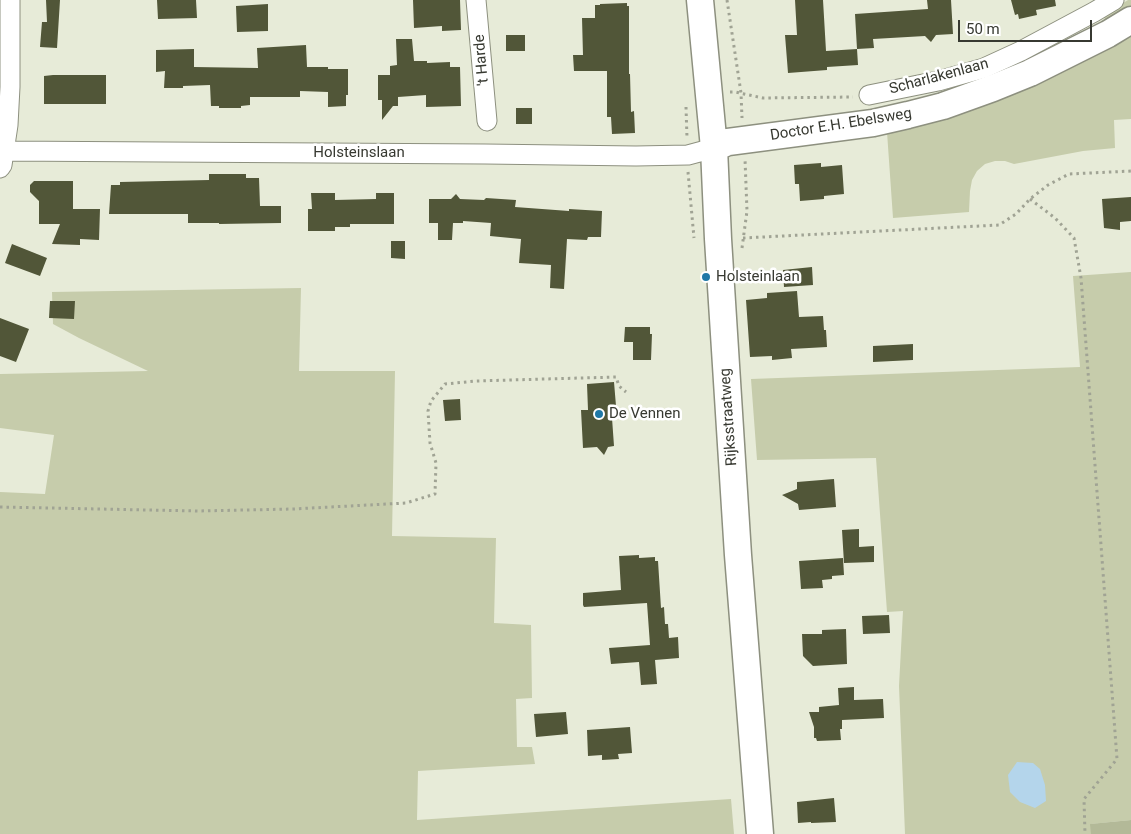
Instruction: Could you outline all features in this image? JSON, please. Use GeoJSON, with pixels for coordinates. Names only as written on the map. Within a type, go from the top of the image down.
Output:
{"type":"FeatureCollection","features":[{"type":"Feature","properties":{"kind":"main road","name":"Rijksstraatweg"},"geometry":{"type":"LineString","coordinates":[[700,0],[714,148],[738,556],[760,834]]}},
{"type":"Feature","properties":{"kind":"main road","name":"Doctor E.H. Ebelsweg"},"geometry":{"type":"LineString","coordinates":[[714,148],[728,142],[873,123],[944,106],[1030,73],[1108,34],[1131,20]]}},
{"type":"Feature","properties":{"kind":"street"},"geometry":{"type":"LineString","coordinates":[[2,159],[9,106],[10,0]]}},
{"type":"Feature","properties":{"kind":"street","name":"'t Harde"},"geometry":{"type":"LineString","coordinates":[[476,0],[487,121]]}},
{"type":"Feature","properties":{"kind":"street","name":"Scharlakenlaan"},"geometry":{"type":"LineString","coordinates":[[869,95],[938,81],[984,68],[1021,51],[1091,6],[1114,0]]}},
{"type":"Feature","properties":{"kind":"street","name":"Holsteinslaan"},"geometry":{"type":"LineString","coordinates":[[2,159],[475,154],[636,156],[688,155],[714,148]]}},
{"type":"Feature","properties":{"kind":"path"},"geometry":{"type":"LineString","coordinates":[[727,0],[741,93],[748,211]]}},
{"type":"Feature","properties":{"kind":"path"},"geometry":{"type":"LineString","coordinates":[[708,95],[726,92],[763,98],[852,97],[869,95]]}},
{"type":"Feature","properties":{"kind":"path"},"geometry":{"type":"LineString","coordinates":[[718,239],[999,225],[1016,214],[1048,184],[1069,174],[1131,171]]}},
{"type":"Feature","properties":{"kind":"path"},"geometry":{"type":"LineString","coordinates":[[1030,199],[1055,218],[1074,238],[1080,278],[1117,759],[1084,799],[1085,834]]}},
{"type":"Feature","properties":{"kind":"path"},"geometry":{"type":"LineString","coordinates":[[0,506],[198,511],[293,509],[406,503],[435,494],[436,463],[430,443],[428,410],[431,401],[445,384],[476,381],[616,377],[619,386],[626,392]]}},
{"type":"Feature","properties":{"kind":"green space"},"geometry":{"type":"Polygon","coordinates":[[[1131,0],[1131,6],[1106,21],[1103,16],[1131,0]]]}},
{"type":"Feature","properties":{"kind":"green space"},"geometry":{"type":"Polygon","coordinates":[[[1131,30],[1131,119],[1114,120],[1115,148],[1083,151],[1014,164],[1005,161],[995,161],[985,164],[977,171],[972,180],[969,212],[893,218],[887,132],[1131,30]]]}},
{"type":"Feature","properties":{"kind":"green space"},"geometry":{"type":"Polygon","coordinates":[[[1131,272],[1131,820],[1091,824],[1091,834],[905,834],[899,686],[903,611],[887,612],[876,458],[757,460],[751,379],[1080,367],[1073,276],[1131,272]]]}},
{"type":"Feature","properties":{"kind":"green space"},"geometry":{"type":"Polygon","coordinates":[[[301,288],[299,371],[395,371],[392,536],[496,538],[494,623],[531,625],[532,698],[516,699],[517,747],[532,747],[535,764],[418,771],[417,820],[731,799],[734,834],[0,834],[0,492],[45,494],[54,435],[0,428],[0,374],[148,371],[53,324],[52,292],[301,288]]]}},
{"type":"Feature","properties":{"kind":"green space"},"geometry":{"type":"Polygon","coordinates":[[[1131,820],[1131,834],[1091,834],[1090,824],[1131,820]]]}},
{"type":"Feature","properties":{"kind":"water"},"geometry":{"type":"Polygon","coordinates":[[[1017,762],[1033,763],[1040,769],[1045,785],[1046,801],[1035,808],[1020,802],[1010,792],[1008,775],[1017,762]]]}},
{"type":"Feature","properties":{"kind":"building"},"geometry":{"type":"Polygon","coordinates":[[[46,0],[60,0],[57,48],[40,47],[42,22],[47,22],[46,0]]]}},
{"type":"Feature","properties":{"kind":"building"},"geometry":{"type":"Polygon","coordinates":[[[157,0],[196,0],[197,18],[158,19],[157,0]]]}},
{"type":"Feature","properties":{"kind":"building"},"geometry":{"type":"Polygon","coordinates":[[[413,0],[460,0],[461,30],[442,31],[442,26],[414,28],[413,0]]]}},
{"type":"Feature","properties":{"kind":"building"},"geometry":{"type":"Polygon","coordinates":[[[795,0],[823,0],[826,51],[857,49],[858,65],[827,67],[827,70],[788,73],[785,35],[797,35],[795,0]]]}},
{"type":"Feature","properties":{"kind":"building"},"geometry":{"type":"Polygon","coordinates":[[[927,0],[951,0],[953,34],[936,35],[931,42],[925,36],[873,39],[874,48],[857,49],[855,14],[928,9],[927,0]]]}},
{"type":"Feature","properties":{"kind":"building"},"geometry":{"type":"Polygon","coordinates":[[[1011,0],[1055,0],[1056,6],[1036,10],[1037,15],[1019,19],[1018,14],[1015,15],[1011,0]]]}},
{"type":"Feature","properties":{"kind":"building"},"geometry":{"type":"Polygon","coordinates":[[[627,3],[627,6],[629,6],[631,112],[634,111],[635,133],[612,134],[611,117],[607,117],[607,71],[574,71],[573,55],[583,55],[582,18],[595,18],[595,5],[627,3]]]}},
{"type":"Feature","properties":{"kind":"building"},"geometry":{"type":"Polygon","coordinates":[[[268,4],[268,31],[237,32],[236,6],[268,4]]]}},
{"type":"Feature","properties":{"kind":"building"},"geometry":{"type":"Polygon","coordinates":[[[506,35],[525,35],[525,51],[506,51],[506,35]]]}},
{"type":"Feature","properties":{"kind":"building"},"geometry":{"type":"Polygon","coordinates":[[[396,39],[412,39],[414,61],[427,61],[427,63],[450,62],[450,67],[460,67],[461,106],[426,107],[426,95],[398,97],[398,106],[393,106],[382,120],[382,100],[378,100],[378,75],[390,75],[390,66],[397,65],[396,39]]]}},
{"type":"Feature","properties":{"kind":"building"},"geometry":{"type":"Polygon","coordinates":[[[306,45],[307,67],[348,69],[346,106],[328,107],[328,92],[300,91],[300,97],[250,97],[250,105],[241,106],[241,108],[219,108],[219,106],[211,106],[210,85],[164,88],[165,71],[156,72],[156,50],[194,49],[194,67],[258,68],[257,48],[306,45]]]}},
{"type":"Feature","properties":{"kind":"building"},"geometry":{"type":"Polygon","coordinates":[[[106,75],[106,104],[44,104],[44,76],[106,75]]]}},
{"type":"Feature","properties":{"kind":"building"},"geometry":{"type":"Polygon","coordinates":[[[516,108],[532,108],[532,124],[516,124],[516,108]]]}},
{"type":"Feature","properties":{"kind":"building"},"geometry":{"type":"Polygon","coordinates":[[[821,163],[821,167],[842,165],[844,194],[824,196],[824,199],[800,201],[799,184],[795,184],[794,165],[821,163]]]}},
{"type":"Feature","properties":{"kind":"building"},"geometry":{"type":"Polygon","coordinates":[[[209,174],[246,174],[246,178],[259,178],[260,206],[281,206],[281,223],[188,223],[188,214],[109,214],[111,185],[120,185],[120,182],[209,180],[209,174]]]}},
{"type":"Feature","properties":{"kind":"building"},"geometry":{"type":"Polygon","coordinates":[[[34,181],[73,181],[73,209],[100,209],[99,240],[80,239],[80,245],[52,244],[60,224],[39,224],[39,201],[30,192],[30,185],[34,181]]]}},
{"type":"Feature","properties":{"kind":"building"},"geometry":{"type":"Polygon","coordinates":[[[311,193],[335,193],[335,200],[376,199],[376,193],[394,193],[394,224],[350,224],[350,227],[335,227],[335,231],[308,231],[308,209],[312,209],[311,193]]]}},
{"type":"Feature","properties":{"kind":"building"},"geometry":{"type":"Polygon","coordinates":[[[456,194],[460,199],[516,200],[515,207],[569,211],[569,209],[602,211],[601,237],[588,237],[587,240],[567,239],[564,289],[550,288],[551,265],[519,263],[521,239],[490,236],[491,223],[463,221],[463,223],[453,223],[452,240],[438,240],[438,223],[429,223],[429,199],[451,199],[456,194]]]}},
{"type":"Feature","properties":{"kind":"building"},"geometry":{"type":"Polygon","coordinates":[[[1131,197],[1131,221],[1120,222],[1120,230],[1104,228],[1102,199],[1131,197]]]}},
{"type":"Feature","properties":{"kind":"building"},"geometry":{"type":"Polygon","coordinates":[[[391,241],[405,241],[405,259],[391,258],[391,241]]]}},
{"type":"Feature","properties":{"kind":"building"},"geometry":{"type":"Polygon","coordinates":[[[12,244],[47,258],[40,276],[5,263],[12,244]]]}},
{"type":"Feature","properties":{"kind":"building"},"geometry":{"type":"Polygon","coordinates":[[[812,267],[813,285],[784,287],[783,270],[812,267]]]}},
{"type":"Feature","properties":{"kind":"building"},"geometry":{"type":"Polygon","coordinates":[[[797,291],[799,317],[823,316],[827,347],[791,349],[792,358],[772,360],[772,356],[750,357],[746,300],[767,298],[767,293],[797,291]]]}},
{"type":"Feature","properties":{"kind":"building"},"geometry":{"type":"Polygon","coordinates":[[[50,301],[75,301],[74,319],[49,318],[50,301]]]}},
{"type":"Feature","properties":{"kind":"building"},"geometry":{"type":"Polygon","coordinates":[[[0,318],[29,329],[16,362],[0,356],[0,318]]]}},
{"type":"Feature","properties":{"kind":"building"},"geometry":{"type":"Polygon","coordinates":[[[625,327],[650,327],[650,334],[652,334],[651,360],[633,360],[633,342],[624,342],[625,327]]]}},
{"type":"Feature","properties":{"kind":"building"},"geometry":{"type":"Polygon","coordinates":[[[913,344],[913,360],[873,362],[873,346],[913,344]]]}},
{"type":"Feature","properties":{"kind":"building","name":"De Vennen"},"geometry":{"type":"Polygon","coordinates":[[[614,382],[617,418],[612,418],[614,446],[608,447],[604,455],[597,447],[583,448],[581,410],[588,410],[587,384],[614,382]]]}},
{"type":"Feature","properties":{"kind":"building"},"geometry":{"type":"Polygon","coordinates":[[[460,399],[461,420],[445,421],[443,400],[460,399]]]}},
{"type":"Feature","properties":{"kind":"building"},"geometry":{"type":"Polygon","coordinates":[[[834,479],[836,507],[799,510],[798,504],[782,495],[797,489],[797,482],[834,479]]]}},
{"type":"Feature","properties":{"kind":"building"},"geometry":{"type":"Polygon","coordinates":[[[859,529],[859,547],[874,546],[874,562],[844,563],[842,530],[859,529]]]}},
{"type":"Feature","properties":{"kind":"building"},"geometry":{"type":"Polygon","coordinates":[[[639,555],[639,558],[655,557],[655,561],[658,561],[661,608],[664,607],[665,624],[668,624],[669,638],[678,637],[679,658],[655,660],[657,684],[641,685],[639,662],[611,664],[609,648],[650,645],[647,603],[584,607],[583,605],[583,593],[621,590],[619,556],[639,555]]]}},
{"type":"Feature","properties":{"kind":"building"},"geometry":{"type":"Polygon","coordinates":[[[843,558],[844,575],[832,576],[832,579],[822,580],[823,588],[801,589],[799,561],[843,558]]]}},
{"type":"Feature","properties":{"kind":"building"},"geometry":{"type":"Polygon","coordinates":[[[889,615],[890,633],[863,634],[862,616],[889,615]]]}},
{"type":"Feature","properties":{"kind":"building"},"geometry":{"type":"Polygon","coordinates":[[[846,629],[847,664],[813,666],[803,656],[802,634],[822,634],[822,630],[846,629]]]}},
{"type":"Feature","properties":{"kind":"building"},"geometry":{"type":"Polygon","coordinates":[[[854,687],[854,700],[883,699],[884,718],[842,720],[842,729],[840,729],[841,740],[817,741],[814,738],[814,727],[809,712],[819,712],[819,707],[839,705],[838,688],[854,687]]]}},
{"type":"Feature","properties":{"kind":"building"},"geometry":{"type":"Polygon","coordinates":[[[566,712],[568,734],[536,737],[534,714],[566,712]]]}},
{"type":"Feature","properties":{"kind":"building"},"geometry":{"type":"Polygon","coordinates":[[[630,727],[632,753],[618,754],[619,759],[602,760],[602,755],[588,756],[587,730],[630,727]]]}},
{"type":"Feature","properties":{"kind":"building"},"geometry":{"type":"Polygon","coordinates":[[[834,798],[836,822],[798,823],[797,802],[834,798]]]}},
{"type":"Feature","properties":{"kind":"place","name":"Holsteinlaan"},"geometry":{"type":"Point","coordinates":[706,277]}},
{"type":"Feature","properties":{"kind":"place","name":"De Vennen"},"geometry":{"type":"Point","coordinates":[599,414]}}]}
